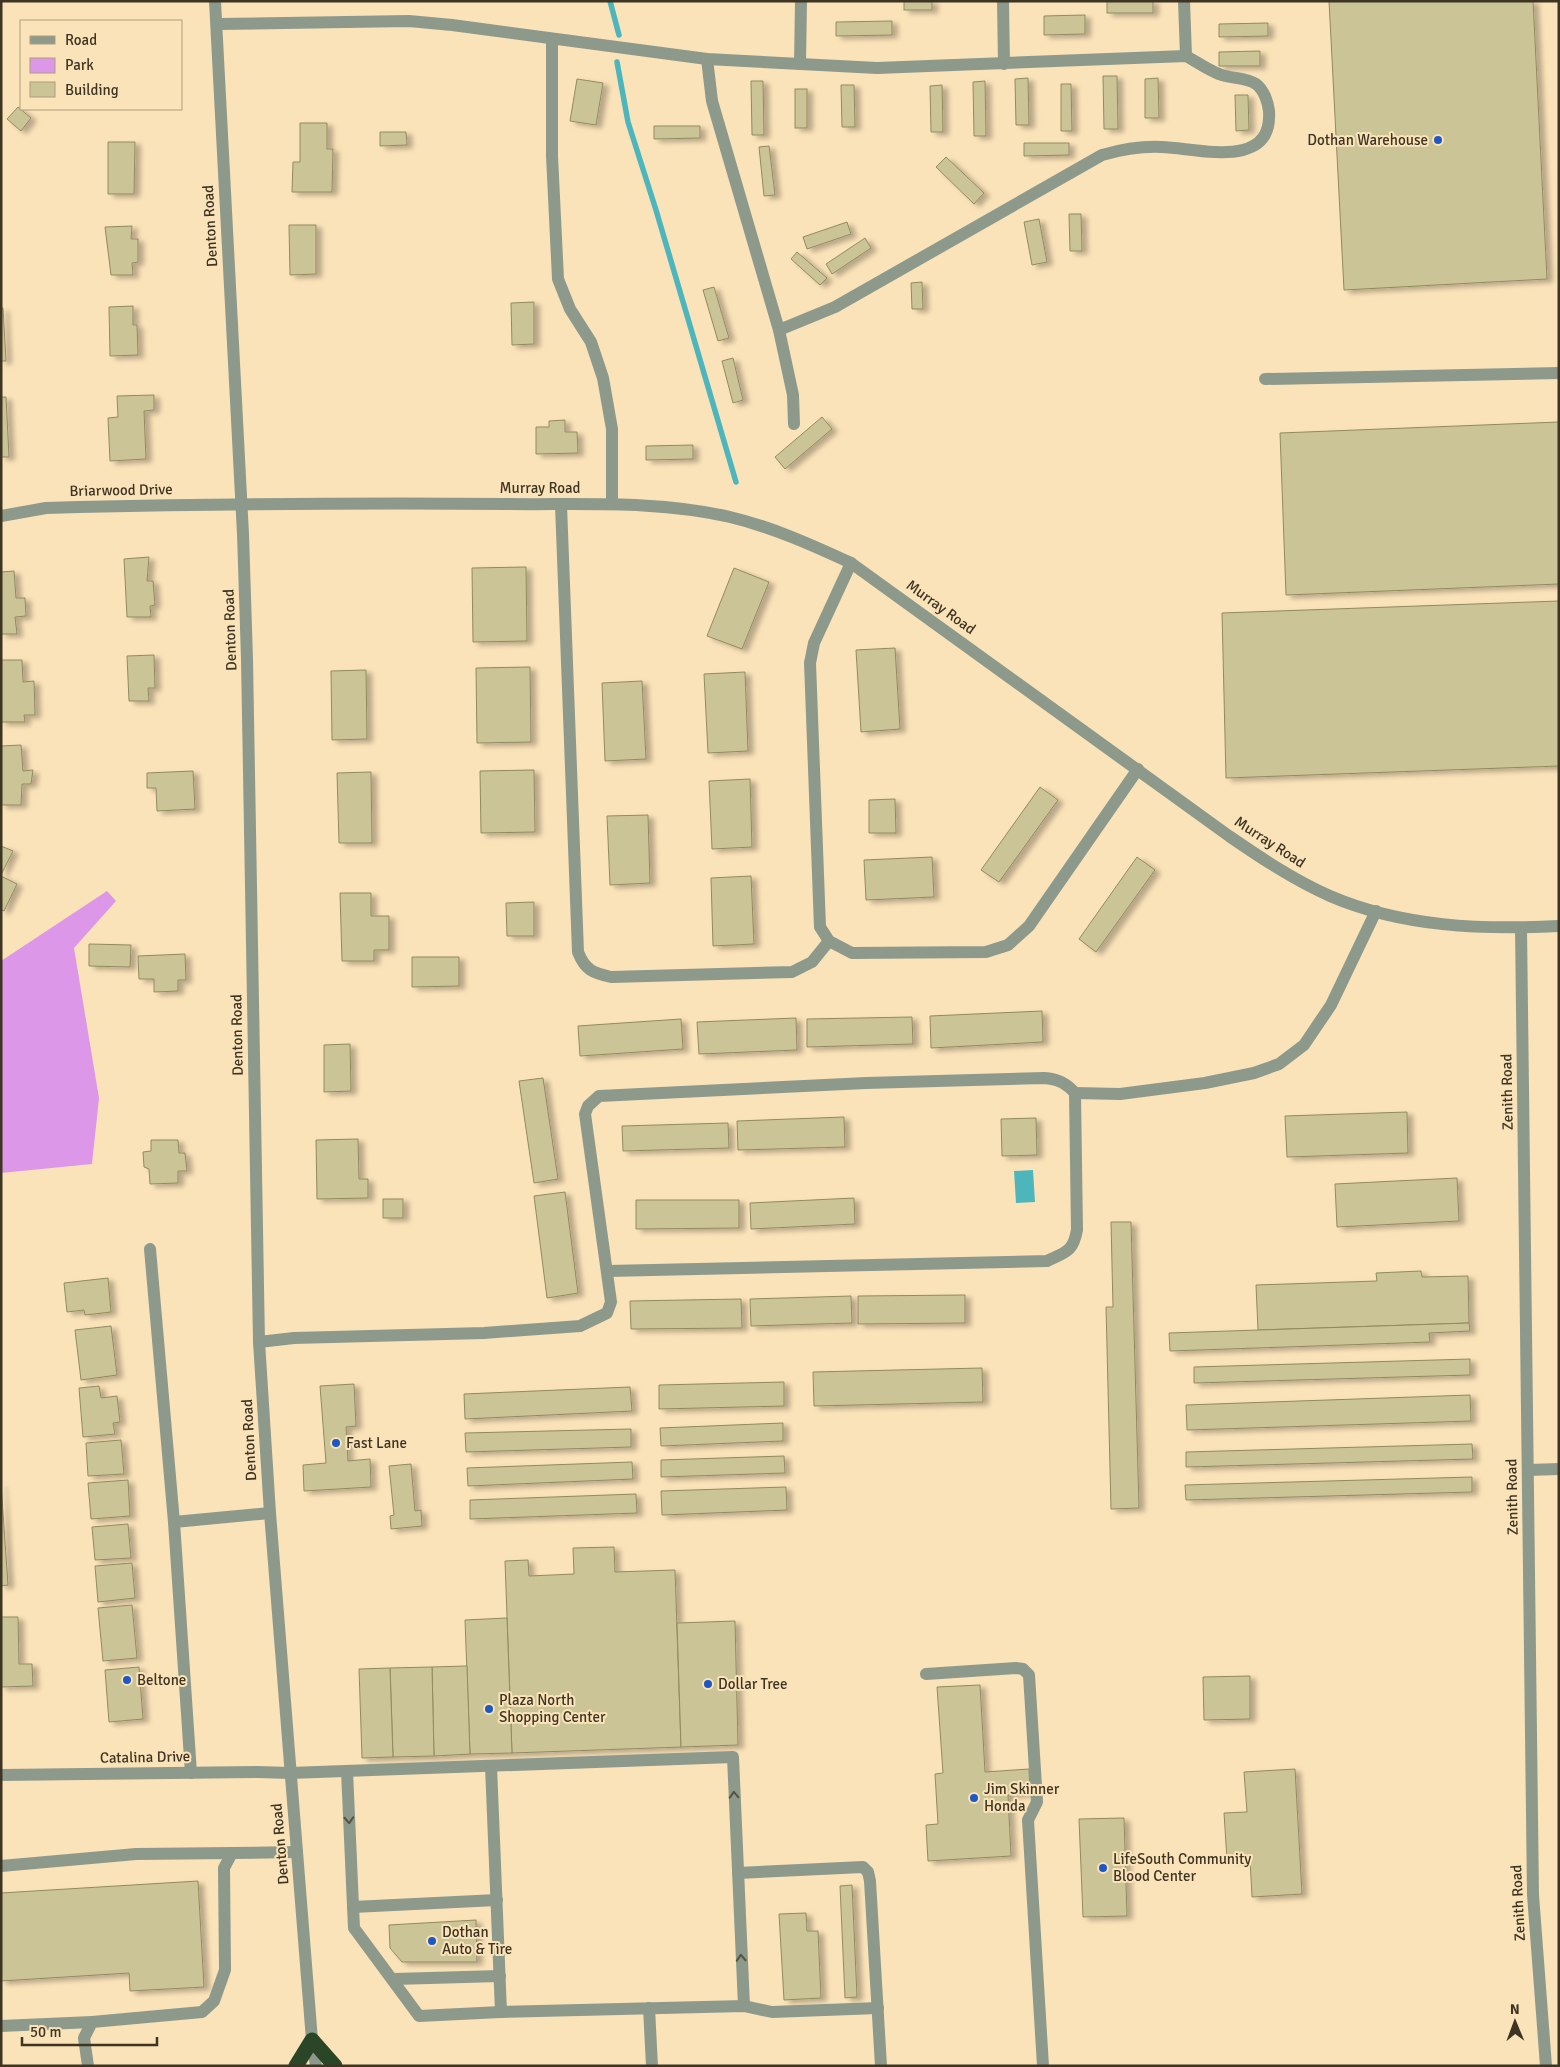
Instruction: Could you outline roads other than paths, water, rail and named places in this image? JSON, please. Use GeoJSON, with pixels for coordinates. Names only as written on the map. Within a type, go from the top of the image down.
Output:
{"type":"FeatureCollection","features":[{"type":"Feature","properties":{"kind":"highway"},"geometry":{"type":"LineString","coordinates":[[296,2066],[312,2040],[335,2066]]}},
{"type":"Feature","properties":{"kind":"street","name":"Denton Road"},"geometry":{"type":"LineString","coordinates":[[215,1],[242,505],[248,659],[259,1342],[290,1773],[312,2040],[316,2066]]}},
{"type":"Feature","properties":{"kind":"street"},"geometry":{"type":"LineString","coordinates":[[800,64],[801,1]]}},
{"type":"Feature","properties":{"kind":"street"},"geometry":{"type":"LineString","coordinates":[[1003,1],[1004,64]]}},
{"type":"Feature","properties":{"kind":"street"},"geometry":{"type":"LineString","coordinates":[[1184,1],[1186,56]]}},
{"type":"Feature","properties":{"kind":"street"},"geometry":{"type":"LineString","coordinates":[[217,24],[409,21],[707,59],[876,68],[1186,56],[1218,74],[1246,80],[1257,85],[1263,93],[1268,105],[1269,118],[1267,130],[1261,140],[1250,148],[1221,152],[1142,147],[1122,149],[1102,155],[835,307],[779,330]]}},
{"type":"Feature","properties":{"kind":"street"},"geometry":{"type":"LineString","coordinates":[[552,39],[552,156],[558,279],[570,309],[591,342],[603,378],[612,429],[612,504]]}},
{"type":"Feature","properties":{"kind":"street"},"geometry":{"type":"LineString","coordinates":[[707,59],[712,101],[779,330],[793,394],[794,424]]}},
{"type":"Feature","properties":{"kind":"street"},"geometry":{"type":"LineString","coordinates":[[1264,379],[1559,373]]}},
{"type":"Feature","properties":{"kind":"street","name":"Murray Road"},"geometry":{"type":"LineString","coordinates":[[242,505],[612,504],[658,506],[730,517],[763,526],[810,544],[851,563],[1267,862],[1332,897],[1434,924],[1521,928],[1559,926]]}},
{"type":"Feature","properties":{"kind":"street","name":"Briarwood Drive"},"geometry":{"type":"LineString","coordinates":[[1,516],[46,508],[242,505]]}},
{"type":"Feature","properties":{"kind":"street"},"geometry":{"type":"LineString","coordinates":[[561,505],[578,952],[583,964],[600,974],[611,977],[792,972],[812,962],[829,941]]}},
{"type":"Feature","properties":{"kind":"street"},"geometry":{"type":"LineString","coordinates":[[851,563],[814,643],[810,664],[820,926],[829,941],[852,953],[986,952],[1008,945],[1029,926],[1138,769]]}},
{"type":"Feature","properties":{"kind":"street"},"geometry":{"type":"LineString","coordinates":[[1075,1093],[1120,1094],[1204,1083],[1254,1073],[1278,1064],[1304,1045],[1330,1005],[1376,910]]}},
{"type":"Feature","properties":{"kind":"street","name":"Zenith Road"},"geometry":{"type":"LineString","coordinates":[[1521,928],[1533,1895],[1546,2066]]}},
{"type":"Feature","properties":{"kind":"street"},"geometry":{"type":"LineString","coordinates":[[259,1342],[294,1338],[484,1333],[580,1326],[607,1313],[611,1302],[608,1271],[585,1114],[588,1106],[599,1096],[866,1083],[1044,1078],[1055,1078],[1067,1084],[1075,1093],[1077,1230],[1075,1244],[1068,1252],[1047,1261],[608,1271]]}},
{"type":"Feature","properties":{"kind":"street"},"geometry":{"type":"LineString","coordinates":[[150,1249],[174,1522],[190,1773]]}},
{"type":"Feature","properties":{"kind":"street"},"geometry":{"type":"LineString","coordinates":[[1528,1470],[1559,1469]]}},
{"type":"Feature","properties":{"kind":"street"},"geometry":{"type":"LineString","coordinates":[[174,1522],[270,1513]]}},
{"type":"Feature","properties":{"kind":"street"},"geometry":{"type":"LineString","coordinates":[[926,1674],[1016,1668],[1023,1669],[1029,1675],[1038,1802],[1028,1820],[1043,2066]]}},
{"type":"Feature","properties":{"kind":"street","name":"Catalina Drive"},"geometry":{"type":"LineString","coordinates":[[1,1775],[290,1773],[733,1757],[738,1873]]}},
{"type":"Feature","properties":{"kind":"street"},"geometry":{"type":"LineString","coordinates":[[491,1766],[501,2012]]}},
{"type":"Feature","properties":{"kind":"street"},"geometry":{"type":"LineString","coordinates":[[347,1771],[354,1928],[394,1979],[419,2016],[744,2006],[772,2012],[878,2008]]}},
{"type":"Feature","properties":{"kind":"street"},"geometry":{"type":"LineString","coordinates":[[1,1866],[136,1854],[297,1852]]}},
{"type":"Feature","properties":{"kind":"street"},"geometry":{"type":"LineString","coordinates":[[1,2026],[92,2022],[202,2012],[214,2001],[225,1970],[224,1868],[233,1853]]}},
{"type":"Feature","properties":{"kind":"street"},"geometry":{"type":"LineString","coordinates":[[744,2006],[738,1873],[863,1867],[868,1872],[870,1881],[881,2066]]}},
{"type":"Feature","properties":{"kind":"street"},"geometry":{"type":"LineString","coordinates":[[353,1907],[497,1900]]}},
{"type":"Feature","properties":{"kind":"street"},"geometry":{"type":"LineString","coordinates":[[394,1979],[500,1976]]}},
{"type":"Feature","properties":{"kind":"street"},"geometry":{"type":"LineString","coordinates":[[649,2008],[652,2066]]}},
{"type":"Feature","properties":{"kind":"street"},"geometry":{"type":"LineString","coordinates":[[88,2066],[84,2038],[92,2022]]}},
{"type":"Feature","properties":{"kind":"water"},"geometry":{"type":"Polygon","coordinates":[[[1033,1170],[1035,1202],[1016,1203],[1014,1171],[1033,1170]]]}},
{"type":"Feature","properties":{"kind":"waterway"},"geometry":{"type":"LineString","coordinates":[[610,1],[619,35]]}},
{"type":"Feature","properties":{"kind":"waterway"},"geometry":{"type":"LineString","coordinates":[[617,62],[628,122],[656,210],[736,482]]}},
{"type":"Feature","properties":{"kind":"place","name":"Dothan Warehouse"},"geometry":{"type":"Point","coordinates":[1438,140]}},
{"type":"Feature","properties":{"kind":"place","name":"Fast Lane"},"geometry":{"type":"Point","coordinates":[336,1443]}},
{"type":"Feature","properties":{"kind":"place","name":"Beltone"},"geometry":{"type":"Point","coordinates":[127,1680]}},
{"type":"Feature","properties":{"kind":"place","name":"Dollar Tree"},"geometry":{"type":"Point","coordinates":[708,1684]}},
{"type":"Feature","properties":{"kind":"place","name":"Plaza North Shopping Center"},"geometry":{"type":"Point","coordinates":[489,1709]}},
{"type":"Feature","properties":{"kind":"place","name":"Jim Skinner Honda"},"geometry":{"type":"Point","coordinates":[974,1798]}},
{"type":"Feature","properties":{"kind":"place","name":"LifeSouth Community Blood Center"},"geometry":{"type":"Point","coordinates":[1103,1868]}},
{"type":"Feature","properties":{"kind":"place","name":"Dothan Auto & Tire"},"geometry":{"type":"Point","coordinates":[432,1941]}}]}
